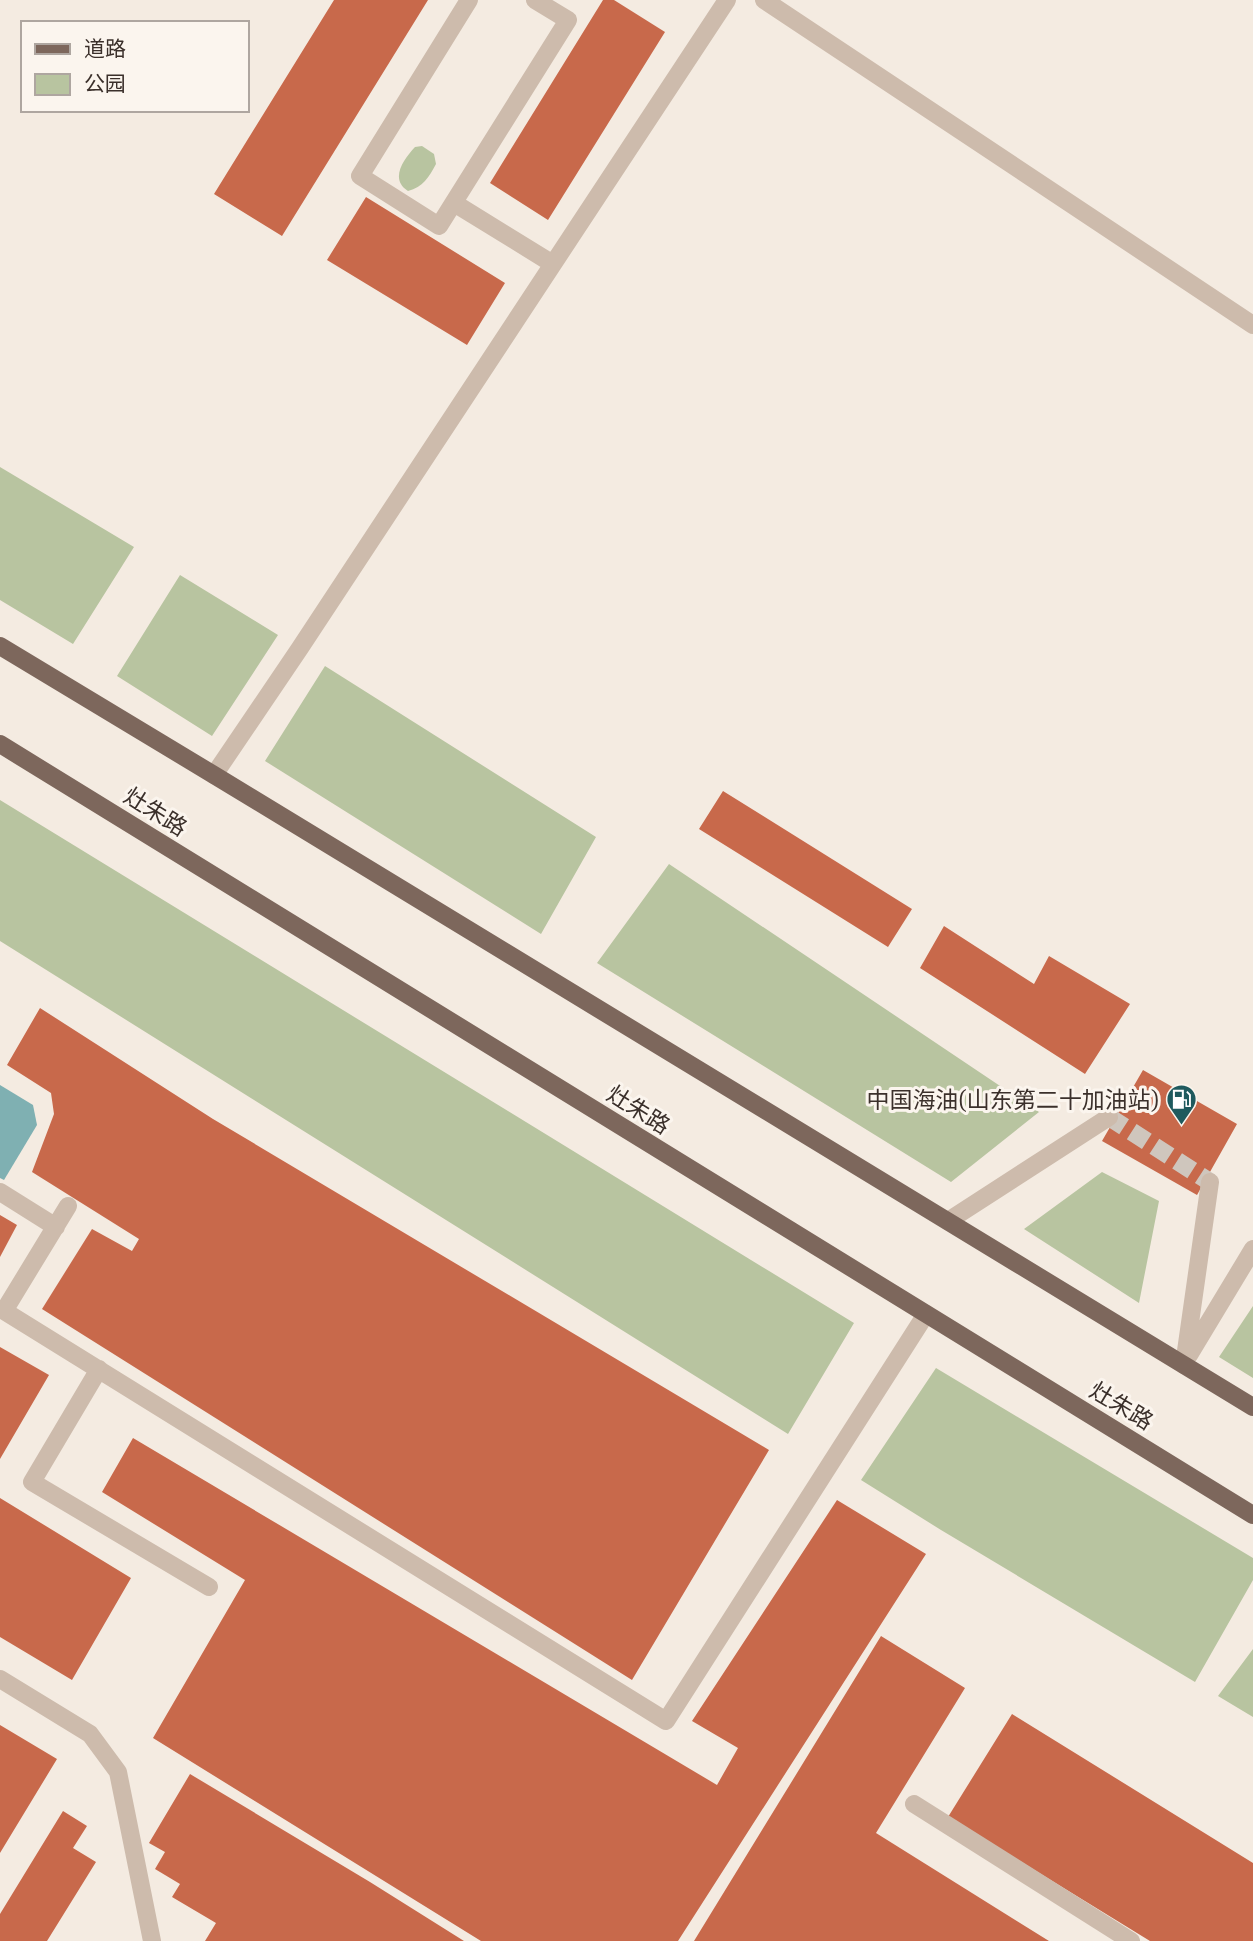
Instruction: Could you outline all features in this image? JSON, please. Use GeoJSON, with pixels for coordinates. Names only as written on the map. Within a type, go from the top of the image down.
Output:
{"type":"FeatureCollection","features":[{"type":"Feature","properties":{"kind":"main road"},"geometry":{"type":"LineString","coordinates":[[0,646],[1253,1407]]}},
{"type":"Feature","properties":{"kind":"main road","name":"灶朱路"},"geometry":{"type":"LineString","coordinates":[[0,744],[1253,1515]]}},
{"type":"Feature","properties":{"kind":"street"},"geometry":{"type":"LineString","coordinates":[[469,0],[360,176],[439,226],[568,20],[535,0]]}},
{"type":"Feature","properties":{"kind":"street"},"geometry":{"type":"LineString","coordinates":[[214,775],[727,0]]}},
{"type":"Feature","properties":{"kind":"street"},"geometry":{"type":"LineString","coordinates":[[764,0],[1253,324]]}},
{"type":"Feature","properties":{"kind":"street"},"geometry":{"type":"LineString","coordinates":[[454,203],[553,264]]}},
{"type":"Feature","properties":{"kind":"street"},"geometry":{"type":"LineString","coordinates":[[948,1221],[1109,1117]]}},
{"type":"Feature","properties":{"kind":"street"},"geometry":{"type":"LineString","coordinates":[[1184,1364],[1210,1182]]}},
{"type":"Feature","properties":{"kind":"street"},"geometry":{"type":"LineString","coordinates":[[0,1192],[56,1227]]}},
{"type":"Feature","properties":{"kind":"street"},"geometry":{"type":"LineString","coordinates":[[68,1206],[5,1311],[666,1721],[926,1314]]}},
{"type":"Feature","properties":{"kind":"street"},"geometry":{"type":"LineString","coordinates":[[1184,1364],[1253,1249]]}},
{"type":"Feature","properties":{"kind":"street"},"geometry":{"type":"LineString","coordinates":[[99,1369],[32,1482],[209,1587]]}},
{"type":"Feature","properties":{"kind":"street"},"geometry":{"type":"LineString","coordinates":[[0,1679],[90,1734],[118,1772],[152,1941]]}},
{"type":"Feature","properties":{"kind":"street"},"geometry":{"type":"LineString","coordinates":[[914,1804],[1131,1941]]}},
{"type":"Feature","properties":{"kind":"green space"},"geometry":{"type":"Polygon","coordinates":[[[422,146],[434,154],[436,164],[425,181],[408,191],[400,181],[400,169],[415,147],[422,146]]]}},
{"type":"Feature","properties":{"kind":"green space"},"geometry":{"type":"Polygon","coordinates":[[[0,467],[134,547],[73,644],[0,600],[0,467]]]}},
{"type":"Feature","properties":{"kind":"green space"},"geometry":{"type":"Polygon","coordinates":[[[180,575],[278,635],[212,736],[117,676],[180,575]]]}},
{"type":"Feature","properties":{"kind":"green space"},"geometry":{"type":"Polygon","coordinates":[[[325,666],[596,837],[541,934],[265,761],[325,666]]]}},
{"type":"Feature","properties":{"kind":"green space"},"geometry":{"type":"Polygon","coordinates":[[[0,800],[854,1323],[788,1434],[0,941],[0,800]]]}},
{"type":"Feature","properties":{"kind":"green space"},"geometry":{"type":"Polygon","coordinates":[[[669,864],[1039,1112],[951,1182],[597,963],[669,864]]]}},
{"type":"Feature","properties":{"kind":"green space"},"geometry":{"type":"Polygon","coordinates":[[[1102,1172],[1159,1201],[1139,1303],[1024,1229],[1102,1172]]]}},
{"type":"Feature","properties":{"kind":"green space"},"geometry":{"type":"Polygon","coordinates":[[[1253,1306],[1253,1378],[1219,1357],[1253,1306]]]}},
{"type":"Feature","properties":{"kind":"green space"},"geometry":{"type":"Polygon","coordinates":[[[936,1368],[1253,1558],[1253,1580],[1195,1682],[861,1480],[936,1368]]]}},
{"type":"Feature","properties":{"kind":"green space"},"geometry":{"type":"Polygon","coordinates":[[[1253,1649],[1253,1717],[1218,1696],[1253,1649]]]}},
{"type":"Feature","properties":{"kind":"water"},"geometry":{"type":"Polygon","coordinates":[[[0,1085],[33,1105],[37,1125],[4,1180],[0,1178],[0,1085]]]}},
{"type":"Feature","properties":{"kind":"building"},"geometry":{"type":"Polygon","coordinates":[[[334,0],[428,0],[282,236],[214,194],[334,0]]]}},
{"type":"Feature","properties":{"kind":"building"},"geometry":{"type":"Polygon","coordinates":[[[603,0],[614,0],[665,32],[548,220],[490,183],[603,0]]]}},
{"type":"Feature","properties":{"kind":"building"},"geometry":{"type":"Polygon","coordinates":[[[366,197],[505,283],[467,345],[327,260],[366,197]]]}},
{"type":"Feature","properties":{"kind":"building"},"geometry":{"type":"Polygon","coordinates":[[[723,791],[912,909],[888,947],[699,829],[723,791]]]}},
{"type":"Feature","properties":{"kind":"building"},"geometry":{"type":"Polygon","coordinates":[[[944,926],[1034,984],[1049,956],[1130,1004],[1085,1074],[920,968],[944,926]]]}},
{"type":"Feature","properties":{"kind":"building"},"geometry":{"type":"Polygon","coordinates":[[[40,1008],[213,1119],[769,1450],[632,1680],[42,1309],[92,1229],[132,1251],[139,1239],[32,1172],[54,1114],[51,1093],[7,1065],[40,1008]]]}},
{"type":"Feature","properties":{"kind":"building"},"geometry":{"type":"Polygon","coordinates":[[[1143,1070],[1237,1124],[1197,1195],[1102,1141],[1143,1070]]]}},
{"type":"Feature","properties":{"kind":"building"},"geometry":{"type":"Polygon","coordinates":[[[0,1215],[17,1225],[0,1257],[0,1215]]]}},
{"type":"Feature","properties":{"kind":"building"},"geometry":{"type":"Polygon","coordinates":[[[0,1347],[49,1375],[0,1459],[0,1347]]]}},
{"type":"Feature","properties":{"kind":"building"},"geometry":{"type":"Polygon","coordinates":[[[133,1438],[717,1785],[738,1748],[692,1721],[837,1500],[926,1554],[678,1941],[481,1941],[153,1738],[245,1580],[102,1492],[133,1438]]]}},
{"type":"Feature","properties":{"kind":"building"},"geometry":{"type":"Polygon","coordinates":[[[0,1498],[131,1578],[72,1680],[0,1637],[0,1498]]]}},
{"type":"Feature","properties":{"kind":"building"},"geometry":{"type":"Polygon","coordinates":[[[881,1636],[965,1688],[876,1833],[1049,1941],[694,1941],[881,1636]]]}},
{"type":"Feature","properties":{"kind":"building"},"geometry":{"type":"Polygon","coordinates":[[[1012,1714],[1253,1863],[1253,1941],[1150,1941],[948,1817],[1012,1714]]]}},
{"type":"Feature","properties":{"kind":"building"},"geometry":{"type":"Polygon","coordinates":[[[0,1725],[57,1759],[0,1853],[0,1725]]]}},
{"type":"Feature","properties":{"kind":"building"},"geometry":{"type":"Polygon","coordinates":[[[190,1774],[464,1941],[205,1941],[216,1923],[172,1897],[180,1884],[155,1869],[165,1852],[149,1843],[190,1774]]]}},
{"type":"Feature","properties":{"kind":"building"},"geometry":{"type":"Polygon","coordinates":[[[63,1811],[87,1826],[73,1848],[96,1862],[47,1941],[0,1941],[0,1914],[63,1811]]]}},
{"type":"Feature","properties":{"kind":"tunnel"},"geometry":{"type":"LineString","coordinates":[[1109,1117],[1210,1182]]}},
{"type":"Feature","properties":{"kind":"place","name":"中国海油(山东第二十加油站)"},"geometry":{"type":"Point","coordinates":[1182,1126]}}]}
